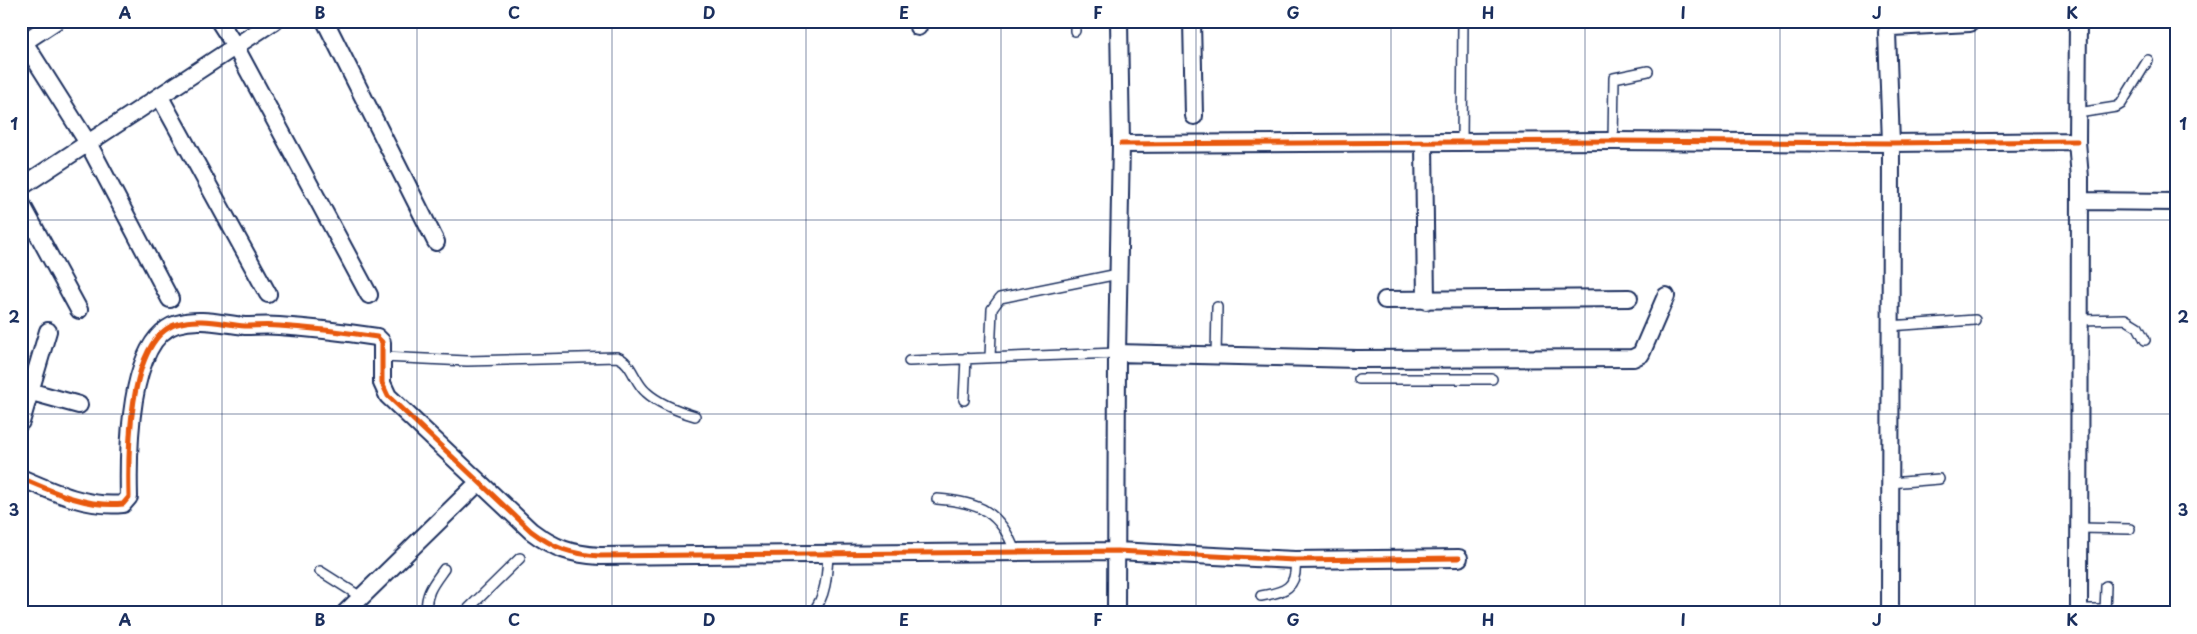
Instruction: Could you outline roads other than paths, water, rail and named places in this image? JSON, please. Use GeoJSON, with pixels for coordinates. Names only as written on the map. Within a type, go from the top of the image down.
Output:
{"type":"FeatureCollection","features":[{"type":"Feature","properties":{"kind":"street"},"geometry":{"type":"LineString","coordinates":[[56,21],[23,43],[88,143],[170,299]]}},
{"type":"Feature","properties":{"kind":"street"},"geometry":{"type":"LineString","coordinates":[[219,21],[235,46],[368,295]]}},
{"type":"Feature","properties":{"kind":"street"},"geometry":{"type":"LineString","coordinates":[[21,186],[274,21]]}},
{"type":"Feature","properties":{"kind":"street"},"geometry":{"type":"LineString","coordinates":[[325,21],[436,242]]}},
{"type":"Feature","properties":{"kind":"street"},"geometry":{"type":"LineString","coordinates":[[1116,613],[1117,353],[1121,144],[1119,21]]}},
{"type":"Feature","properties":{"kind":"street"},"geometry":{"type":"LineString","coordinates":[[1192,21],[1194,116]]}},
{"type":"Feature","properties":{"kind":"street"},"geometry":{"type":"LineString","coordinates":[[2078,21],[2080,611]]}},
{"type":"Feature","properties":{"kind":"street"},"geometry":{"type":"LineString","coordinates":[[1890,613],[1891,144],[1887,32],[1892,27],[1970,23]]}},
{"type":"Feature","properties":{"kind":"street"},"geometry":{"type":"LineString","coordinates":[[160,97],[268,294]]}},
{"type":"Feature","properties":{"kind":"street"},"geometry":{"type":"LineString","coordinates":[[1121,144],[1613,141],[1891,144],[2077,141]]}},
{"type":"Feature","properties":{"kind":"street"},"geometry":{"type":"LineString","coordinates":[[1424,143],[1426,301]]}},
{"type":"Feature","properties":{"kind":"street"},"geometry":{"type":"LineString","coordinates":[[2080,201],[2176,202]]}},
{"type":"Feature","properties":{"kind":"street"},"geometry":{"type":"LineString","coordinates":[[21,203],[79,310]]}},
{"type":"Feature","properties":{"kind":"street"},"geometry":{"type":"LineString","coordinates":[[1117,353],[1403,359],[1633,358],[1641,354],[1666,296]]}},
{"type":"Feature","properties":{"kind":"street"},"geometry":{"type":"LineString","coordinates":[[1385,300],[1629,298]]}},
{"type":"Feature","properties":{"kind":"street"},"geometry":{"type":"LineString","coordinates":[[21,478],[64,496],[114,505],[123,504],[129,498],[128,456],[132,408],[148,348],[175,324],[198,320],[244,326],[278,326],[377,337],[382,342],[382,383],[388,396],[549,545],[575,554],[610,556],[1117,551],[1295,560],[1459,558]]}},
{"type":"Feature","properties":{"kind":"street"},"geometry":{"type":"LineString","coordinates":[[21,422],[25,390],[48,331]]}},
{"type":"Feature","properties":{"kind":"street"},"geometry":{"type":"LineString","coordinates":[[25,390],[78,405]]}},
{"type":"Feature","properties":{"kind":"street"},"geometry":{"type":"LineString","coordinates":[[345,613],[480,482]]}},
{"type":"Feature","properties":{"kind":"lane"},"geometry":{"type":"LineString","coordinates":[[1075,31],[1076,21]]}},
{"type":"Feature","properties":{"kind":"lane"},"geometry":{"type":"LineString","coordinates":[[1462,143],[1463,21]]}},
{"type":"Feature","properties":{"kind":"lane"},"geometry":{"type":"LineString","coordinates":[[2078,113],[2121,104],[2148,60]]}},
{"type":"Feature","properties":{"kind":"lane"},"geometry":{"type":"LineString","coordinates":[[1613,141],[1614,78],[1648,71]]}},
{"type":"Feature","properties":{"kind":"lane"},"geometry":{"type":"LineString","coordinates":[[990,357],[992,309],[1000,298],[1118,274]]}},
{"type":"Feature","properties":{"kind":"lane"},"geometry":{"type":"LineString","coordinates":[[1216,356],[1217,308]]}},
{"type":"Feature","properties":{"kind":"lane"},"geometry":{"type":"LineString","coordinates":[[2080,320],[2125,319],[2138,326],[2145,340]]}},
{"type":"Feature","properties":{"kind":"lane"},"geometry":{"type":"LineString","coordinates":[[1890,326],[1975,320]]}},
{"type":"Feature","properties":{"kind":"lane"},"geometry":{"type":"LineString","coordinates":[[909,361],[1117,353]]}},
{"type":"Feature","properties":{"kind":"lane"},"geometry":{"type":"LineString","coordinates":[[383,358],[467,361],[618,357],[627,362],[634,379],[645,392],[661,403],[695,416]]}},
{"type":"Feature","properties":{"kind":"lane"},"geometry":{"type":"LineString","coordinates":[[964,400],[966,358]]}},
{"type":"Feature","properties":{"kind":"lane"},"geometry":{"type":"LineString","coordinates":[[1403,359],[1404,379]]}},
{"type":"Feature","properties":{"kind":"lane"},"geometry":{"type":"LineString","coordinates":[[1359,379],[1492,378]]}},
{"type":"Feature","properties":{"kind":"lane"},"geometry":{"type":"LineString","coordinates":[[1890,483],[1939,479]]}},
{"type":"Feature","properties":{"kind":"lane"},"geometry":{"type":"LineString","coordinates":[[937,499],[949,500],[986,510],[1002,524],[1015,552]]}},
{"type":"Feature","properties":{"kind":"lane"},"geometry":{"type":"LineString","coordinates":[[2080,528],[2130,530]]}},
{"type":"Feature","properties":{"kind":"lane"},"geometry":{"type":"LineString","coordinates":[[812,613],[823,592],[827,575],[828,554]]}},
{"type":"Feature","properties":{"kind":"lane"},"geometry":{"type":"LineString","coordinates":[[464,613],[520,558]]}},
{"type":"Feature","properties":{"kind":"lane"},"geometry":{"type":"LineString","coordinates":[[1261,596],[1282,592],[1292,584],[1296,573],[1295,560]]}},
{"type":"Feature","properties":{"kind":"lane"},"geometry":{"type":"LineString","coordinates":[[427,613],[426,604],[429,590],[444,569]]}},
{"type":"Feature","properties":{"kind":"lane"},"geometry":{"type":"LineString","coordinates":[[320,571],[361,597]]}},
{"type":"Feature","properties":{"kind":"lane"},"geometry":{"type":"LineString","coordinates":[[2080,611],[2104,611],[2106,586]]}}]}
